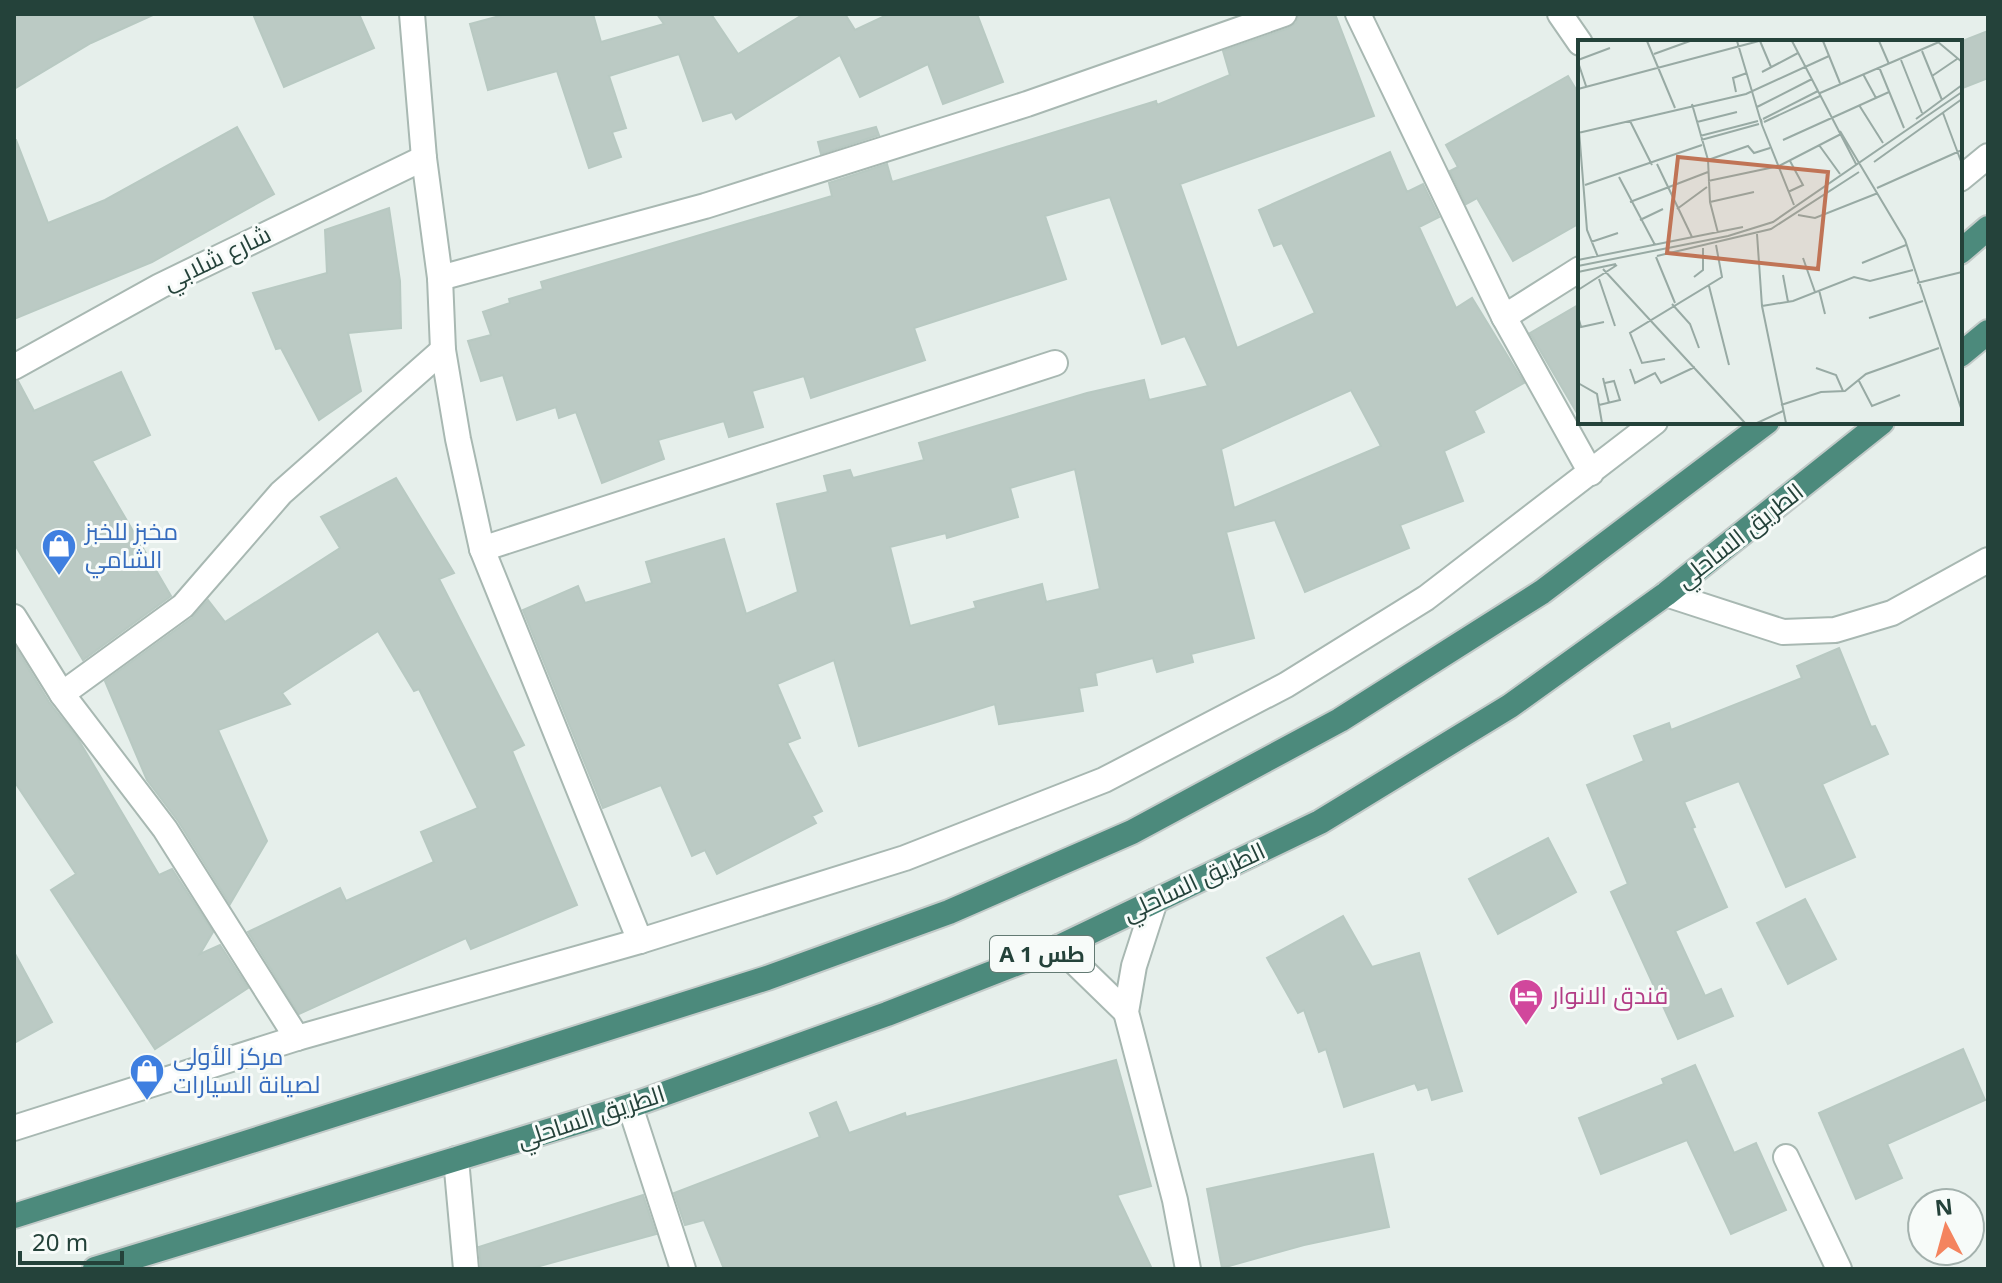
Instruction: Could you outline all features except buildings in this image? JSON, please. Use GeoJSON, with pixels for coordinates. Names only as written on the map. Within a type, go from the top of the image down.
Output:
{"type":"FeatureCollection","features":[{"type":"Feature","properties":{"kind":"highway"},"geometry":{"type":"LineString","coordinates":[[1962,250],[1988,228]]}},
{"type":"Feature","properties":{"kind":"highway"},"geometry":{"type":"LineString","coordinates":[[1962,353],[1988,332]]}},
{"type":"Feature","properties":{"kind":"highway"},"geometry":{"type":"LineString","coordinates":[[14,1216],[767,978],[949,912],[1132,832],[1340,720],[1542,592],[1764,424]]}},
{"type":"Feature","properties":{"kind":"highway","name":"الطريق الساحلي"},"geometry":{"type":"LineString","coordinates":[[95,1269],[630,1106],[887,1014],[1059,947],[1320,822],[1510,706],[1666,594],[1879,424]]}},
{"type":"Feature","properties":{"kind":"street"},"geometry":{"type":"LineString","coordinates":[[412,14],[424,158],[440,278],[443,350],[482,549],[640,941]]}},
{"type":"Feature","properties":{"kind":"street"},"geometry":{"type":"LineString","coordinates":[[440,278],[705,206],[1027,104],[1284,14]]}},
{"type":"Feature","properties":{"kind":"street"},"geometry":{"type":"LineString","coordinates":[[1358,14],[1504,317],[1591,473]]}},
{"type":"Feature","properties":{"kind":"street"},"geometry":{"type":"LineString","coordinates":[[1560,14],[1578,40]]}},
{"type":"Feature","properties":{"kind":"street"},"geometry":{"type":"LineString","coordinates":[[1962,177],[1988,156]]}},
{"type":"Feature","properties":{"kind":"street","name":"شارع شلابي"},"geometry":{"type":"LineString","coordinates":[[14,367],[160,286],[424,158]]}},
{"type":"Feature","properties":{"kind":"street"},"geometry":{"type":"LineString","coordinates":[[1504,317],[1578,270]]}},
{"type":"Feature","properties":{"kind":"street"},"geometry":{"type":"LineString","coordinates":[[62,694],[183,606],[281,493],[443,350]]}},
{"type":"Feature","properties":{"kind":"street"},"geometry":{"type":"LineString","coordinates":[[482,549],[1055,363]]}},
{"type":"Feature","properties":{"kind":"street"},"geometry":{"type":"LineString","coordinates":[[14,1128],[297,1038],[640,941],[905,858],[1104,780],[1286,685],[1426,598],[1652,424]]}},
{"type":"Feature","properties":{"kind":"street"},"geometry":{"type":"LineString","coordinates":[[1666,594],[1783,632],[1835,630],[1892,613],[1988,560]]}},
{"type":"Feature","properties":{"kind":"street"},"geometry":{"type":"LineString","coordinates":[[14,617],[62,694],[165,829],[297,1038]]}},
{"type":"Feature","properties":{"kind":"street"},"geometry":{"type":"LineString","coordinates":[[1155,901],[1134,966],[1126,1012],[1175,1200],[1188,1269]]}},
{"type":"Feature","properties":{"kind":"street"},"geometry":{"type":"LineString","coordinates":[[1059,947],[1126,1012]]}},
{"type":"Feature","properties":{"kind":"street"},"geometry":{"type":"LineString","coordinates":[[630,1106],[683,1269]]}},
{"type":"Feature","properties":{"kind":"street"},"geometry":{"type":"LineString","coordinates":[[1786,1157],[1839,1269]]}},
{"type":"Feature","properties":{"kind":"street"},"geometry":{"type":"LineString","coordinates":[[456,1159],[466,1269]]}},
{"type":"Feature","properties":{"kind":"place","name":"مخبز للخبز الشامي"},"geometry":{"type":"Point","coordinates":[59,577]}},
{"type":"Feature","properties":{"kind":"place","name":"فندق الانوار"},"geometry":{"type":"Point","coordinates":[1526,1027]}},
{"type":"Feature","properties":{"kind":"place","name":"مركز الأولى لصيانة السيارات"},"geometry":{"type":"Point","coordinates":[147,1102]}}]}
